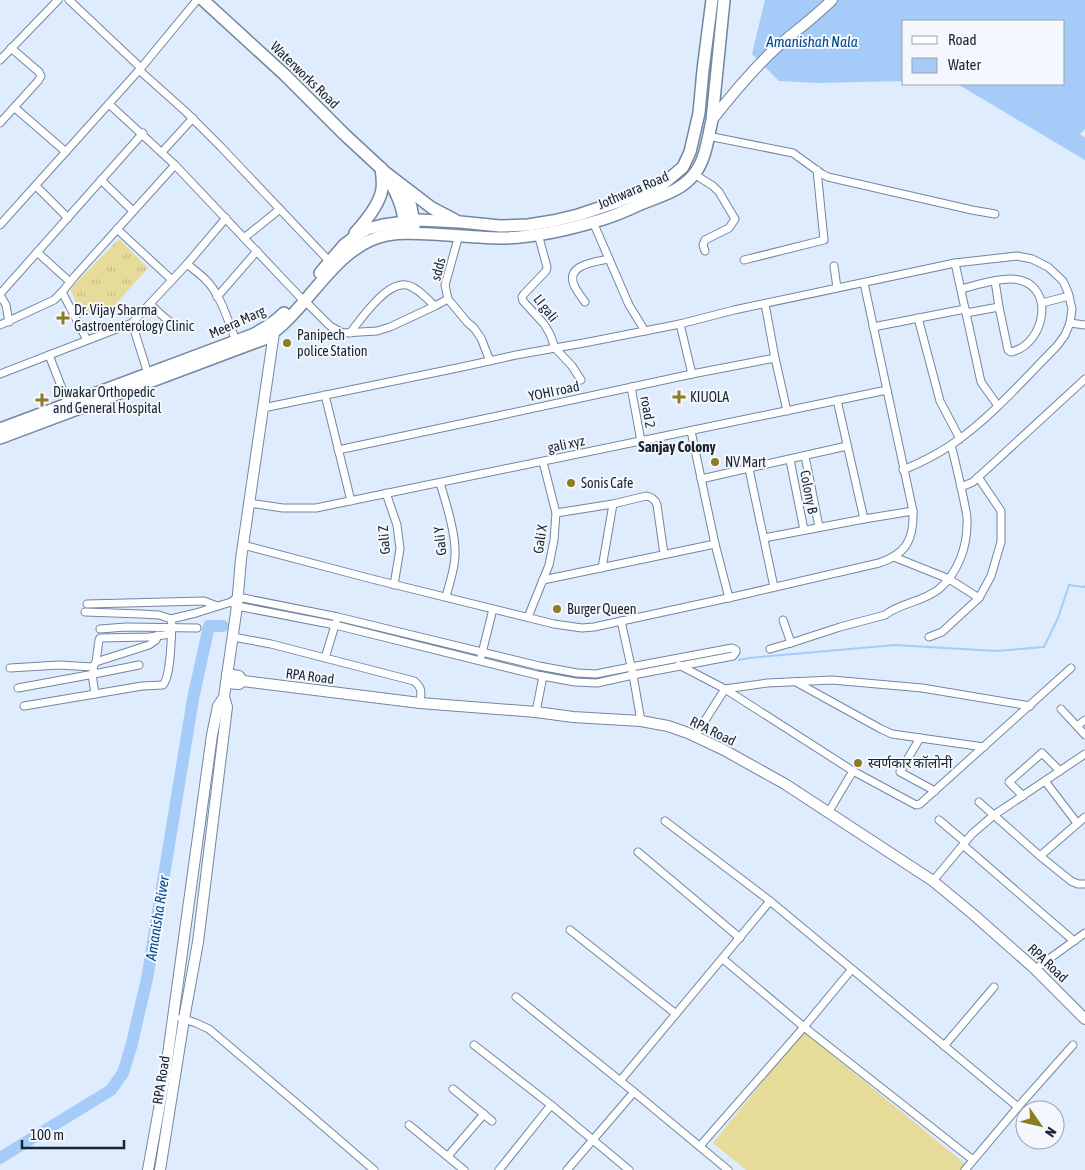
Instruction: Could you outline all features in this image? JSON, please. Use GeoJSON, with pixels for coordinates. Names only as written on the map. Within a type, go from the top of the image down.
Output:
{"type":"FeatureCollection","features":[{"type":"Feature","properties":{"kind":"main road","name":"Waterworks Road"},"geometry":{"type":"LineString","coordinates":[[203,0],[285,75],[383,170],[432,208],[460,222]]}},
{"type":"Feature","properties":{"kind":"main road","name":"Jothwara Road"},"geometry":{"type":"LineString","coordinates":[[460,222],[500,226],[528,225],[553,220],[620,202],[663,184],[674,176],[683,167],[690,152],[696,126],[712,0]]}},
{"type":"Feature","properties":{"kind":"main road","name":"Jothwara Road"},"geometry":{"type":"LineString","coordinates":[[409,227],[459,235],[503,238],[538,234],[593,222],[668,194],[679,187],[694,174],[701,163],[712,120],[724,0]]}},
{"type":"Feature","properties":{"kind":"main road"},"geometry":{"type":"LineString","coordinates":[[383,170],[398,198],[409,227]]}},
{"type":"Feature","properties":{"kind":"main road"},"geometry":{"type":"LineString","coordinates":[[348,242],[378,201],[382,190],[383,170]]}},
{"type":"Feature","properties":{"kind":"main road"},"geometry":{"type":"LineString","coordinates":[[404,187],[413,212],[409,227]]}},
{"type":"Feature","properties":{"kind":"main road","name":"Meera Marg"},"geometry":{"type":"LineString","coordinates":[[0,438],[264,339],[274,333],[289,319],[330,262],[348,242],[367,229],[460,222]]}},
{"type":"Feature","properties":{"kind":"main road","name":"Meera Marg"},"geometry":{"type":"LineString","coordinates":[[0,429],[264,329],[302,299],[356,249],[378,237],[409,227]]}},
{"type":"Feature","properties":{"kind":"street"},"geometry":{"type":"LineString","coordinates":[[0,60],[58,0]]}},
{"type":"Feature","properties":{"kind":"street"},"geometry":{"type":"LineString","coordinates":[[69,0],[193,118],[330,262]]}},
{"type":"Feature","properties":{"kind":"street"},"geometry":{"type":"LineString","coordinates":[[0,225],[110,104],[197,0]]}},
{"type":"Feature","properties":{"kind":"street"},"geometry":{"type":"LineString","coordinates":[[712,120],[744,79],[832,0]]}},
{"type":"Feature","properties":{"kind":"street"},"geometry":{"type":"LineString","coordinates":[[0,123],[38,82],[40,76],[39,72],[11,48]]}},
{"type":"Feature","properties":{"kind":"street"},"geometry":{"type":"LineString","coordinates":[[110,104],[175,165],[330,326],[343,333],[377,331],[390,327],[448,298]]}},
{"type":"Feature","properties":{"kind":"street"},"geometry":{"type":"LineString","coordinates":[[15,108],[66,152]]}},
{"type":"Feature","properties":{"kind":"street"},"geometry":{"type":"LineString","coordinates":[[162,152],[193,118]]}},
{"type":"Feature","properties":{"kind":"street"},"geometry":{"type":"LineString","coordinates":[[9,322],[6,305],[0,294],[143,133]]}},
{"type":"Feature","properties":{"kind":"street"},"geometry":{"type":"LineString","coordinates":[[708,136],[793,153],[828,177],[995,214]]}},
{"type":"Feature","properties":{"kind":"street"},"geometry":{"type":"LineString","coordinates":[[0,326],[54,300],[175,165]]}},
{"type":"Feature","properties":{"kind":"street"},"geometry":{"type":"LineString","coordinates":[[744,260],[824,240],[817,170]]}},
{"type":"Feature","properties":{"kind":"street"},"geometry":{"type":"LineString","coordinates":[[694,174],[719,192],[735,219],[729,228],[705,240],[705,251]]}},
{"type":"Feature","properties":{"kind":"street"},"geometry":{"type":"LineString","coordinates":[[101,180],[133,211]]}},
{"type":"Feature","properties":{"kind":"street"},"geometry":{"type":"LineString","coordinates":[[36,186],[68,218]]}},
{"type":"Feature","properties":{"kind":"street"},"geometry":{"type":"LineString","coordinates":[[244,238],[280,209]]}},
{"type":"Feature","properties":{"kind":"street"},"geometry":{"type":"LineString","coordinates":[[0,374],[132,323],[187,264],[226,218]]}},
{"type":"Feature","properties":{"kind":"street"},"geometry":{"type":"LineString","coordinates":[[593,222],[629,305],[645,331]]}},
{"type":"Feature","properties":{"kind":"street"},"geometry":{"type":"LineString","coordinates":[[117,229],[172,280]]}},
{"type":"Feature","properties":{"kind":"street","name":"LI gali"},"geometry":{"type":"LineString","coordinates":[[538,234],[547,267],[546,271],[522,297],[523,301],[544,324],[555,348]]}},
{"type":"Feature","properties":{"kind":"street","name":"sdds"},"geometry":{"type":"LineString","coordinates":[[459,235],[445,285],[448,298],[481,338],[490,361]]}},
{"type":"Feature","properties":{"kind":"street"},"geometry":{"type":"LineString","coordinates":[[217,297],[256,251]]}},
{"type":"Feature","properties":{"kind":"street"},"geometry":{"type":"LineString","coordinates":[[37,252],[70,282]]}},
{"type":"Feature","properties":{"kind":"street"},"geometry":{"type":"LineString","coordinates":[[263,408],[516,355],[680,324],[955,263],[1017,256],[1032,259],[1048,267],[1063,281],[1069,296],[1072,309],[1070,323],[1065,335],[1057,346],[998,406],[960,439],[932,457],[903,470]]}},
{"type":"Feature","properties":{"kind":"street"},"geometry":{"type":"LineString","coordinates":[[586,302],[575,288],[574,273],[584,264],[609,259]]}},
{"type":"Feature","properties":{"kind":"street"},"geometry":{"type":"LineString","coordinates":[[955,263],[981,382],[998,406]]}},
{"type":"Feature","properties":{"kind":"street"},"geometry":{"type":"LineString","coordinates":[[187,264],[206,280],[217,297],[226,314],[236,341]]}},
{"type":"Feature","properties":{"kind":"street"},"geometry":{"type":"LineString","coordinates":[[834,266],[837,288]]}},
{"type":"Feature","properties":{"kind":"street"},"geometry":{"type":"LineString","coordinates":[[961,289],[995,281],[1012,279],[1032,286],[1040,294],[1043,316],[1040,324],[1030,341],[1016,351],[1011,352],[1008,350],[995,281]]}},
{"type":"Feature","properties":{"kind":"street"},"geometry":{"type":"LineString","coordinates":[[243,545],[394,585],[554,624],[582,628],[730,598],[878,563],[894,557],[906,546],[910,538],[913,524],[912,511],[864,283]]}},
{"type":"Feature","properties":{"kind":"street"},"geometry":{"type":"LineString","coordinates":[[350,333],[364,314],[388,290],[398,285],[408,285],[435,306]]}},
{"type":"Feature","properties":{"kind":"street"},"geometry":{"type":"LineString","coordinates":[[62,292],[87,340]]}},
{"type":"Feature","properties":{"kind":"street"},"geometry":{"type":"LineString","coordinates":[[1042,303],[1069,296]]}},
{"type":"Feature","properties":{"kind":"street"},"geometry":{"type":"LineString","coordinates":[[150,304],[171,323],[185,328]]}},
{"type":"Feature","properties":{"kind":"street"},"geometry":{"type":"LineString","coordinates":[[765,304],[787,411]]}},
{"type":"Feature","properties":{"kind":"street"},"geometry":{"type":"LineString","coordinates":[[873,327],[918,318],[999,307]]}},
{"type":"Feature","properties":{"kind":"street"},"geometry":{"type":"LineString","coordinates":[[918,318],[940,401],[960,439]]}},
{"type":"Feature","properties":{"kind":"street"},"geometry":{"type":"LineString","coordinates":[[148,1170],[165,1076],[212,735],[218,706],[224,697],[243,545],[277,320]]}},
{"type":"Feature","properties":{"kind":"street"},"geometry":{"type":"LineString","coordinates":[[132,323],[148,374]]}},
{"type":"Feature","properties":{"kind":"street"},"geometry":{"type":"LineString","coordinates":[[1070,323],[1085,325]]}},
{"type":"Feature","properties":{"kind":"street"},"geometry":{"type":"LineString","coordinates":[[680,324],[692,374]]}},
{"type":"Feature","properties":{"kind":"street"},"geometry":{"type":"LineString","coordinates":[[555,348],[572,366],[581,380]]}},
{"type":"Feature","properties":{"kind":"street"},"geometry":{"type":"LineString","coordinates":[[49,355],[68,404]]}},
{"type":"Feature","properties":{"kind":"street","name":"YOHI road"},"geometry":{"type":"LineString","coordinates":[[338,450],[775,358]]}},
{"type":"Feature","properties":{"kind":"street"},"geometry":{"type":"LineString","coordinates":[[961,487],[973,482],[1085,379]]}},
{"type":"Feature","properties":{"kind":"street","name":"road 2"},"geometry":{"type":"LineString","coordinates":[[631,387],[641,441]]}},
{"type":"Feature","properties":{"kind":"street","name":"gali xyz"},"geometry":{"type":"LineString","coordinates":[[249,503],[283,508],[316,508],[886,390]]}},
{"type":"Feature","properties":{"kind":"street"},"geometry":{"type":"LineString","coordinates":[[325,395],[351,501]]}},
{"type":"Feature","properties":{"kind":"street"},"geometry":{"type":"LineString","coordinates":[[837,400],[864,519]]}},
{"type":"Feature","properties":{"kind":"street"},"geometry":{"type":"LineString","coordinates":[[691,431],[715,544],[730,598]]}},
{"type":"Feature","properties":{"kind":"street"},"geometry":{"type":"LineString","coordinates":[[770,649],[840,627],[885,616],[890,611],[938,590],[949,579],[956,568],[964,546],[968,522],[951,445]]}},
{"type":"Feature","properties":{"kind":"street"},"geometry":{"type":"LineString","coordinates":[[701,479],[847,446]]}},
{"type":"Feature","properties":{"kind":"street"},"geometry":{"type":"LineString","coordinates":[[805,456],[818,527]]}},
{"type":"Feature","properties":{"kind":"street","name":"Colony B"},"geometry":{"type":"LineString","coordinates":[[790,460],[804,530]]}},
{"type":"Feature","properties":{"kind":"street","name":"Gali X"},"geometry":{"type":"LineString","coordinates":[[528,617],[549,565],[554,540],[556,513],[543,462]]}},
{"type":"Feature","properties":{"kind":"street"},"geometry":{"type":"LineString","coordinates":[[749,469],[774,587]]}},
{"type":"Feature","properties":{"kind":"street"},"geometry":{"type":"LineString","coordinates":[[929,637],[942,632],[979,598],[990,576],[1001,542],[1002,511],[978,477]]}},
{"type":"Feature","properties":{"kind":"street","name":"Gali Y"},"geometry":{"type":"LineString","coordinates":[[440,482],[450,518],[456,554],[446,597]]}},
{"type":"Feature","properties":{"kind":"street","name":"Gali Z"},"geometry":{"type":"LineString","coordinates":[[386,493],[397,525],[400,549],[394,585]]}},
{"type":"Feature","properties":{"kind":"street"},"geometry":{"type":"LineString","coordinates":[[556,513],[614,504],[646,496],[651,497],[656,505],[664,554]]}},
{"type":"Feature","properties":{"kind":"street"},"geometry":{"type":"LineString","coordinates":[[602,568],[614,504]]}},
{"type":"Feature","properties":{"kind":"street"},"geometry":{"type":"LineString","coordinates":[[764,538],[912,511]]}},
{"type":"Feature","properties":{"kind":"street"},"geometry":{"type":"LineString","coordinates":[[543,580],[715,544]]}},
{"type":"Feature","properties":{"kind":"street"},"geometry":{"type":"LineString","coordinates":[[894,557],[949,579],[979,598]]}},
{"type":"Feature","properties":{"kind":"street"},"geometry":{"type":"LineString","coordinates":[[87,604],[204,601],[217,606]]}},
{"type":"Feature","properties":{"kind":"street"},"geometry":{"type":"LineString","coordinates":[[86,612],[159,615],[171,619],[235,602],[338,617],[539,666],[577,673],[596,674],[732,648],[736,652],[733,656],[597,683],[575,682],[235,602]]}},
{"type":"Feature","properties":{"kind":"street"},"geometry":{"type":"LineString","coordinates":[[480,661],[493,609]]}},
{"type":"Feature","properties":{"kind":"street"},"geometry":{"type":"LineString","coordinates":[[325,658],[338,617]]}},
{"type":"Feature","properties":{"kind":"street"},"geometry":{"type":"LineString","coordinates":[[24,706],[142,686],[163,685],[168,672],[172,631],[171,619]]}},
{"type":"Feature","properties":{"kind":"street"},"geometry":{"type":"LineString","coordinates":[[782,620],[791,643]]}},
{"type":"Feature","properties":{"kind":"street"},"geometry":{"type":"LineString","coordinates":[[621,621],[641,721]]}},
{"type":"Feature","properties":{"kind":"street"},"geometry":{"type":"LineString","coordinates":[[100,629],[172,631],[197,628]]}},
{"type":"Feature","properties":{"kind":"street"},"geometry":{"type":"LineString","coordinates":[[95,694],[94,669],[100,638],[149,637],[172,631]]}},
{"type":"Feature","properties":{"kind":"street"},"geometry":{"type":"LineString","coordinates":[[10,668],[59,664],[94,669],[149,645],[156,640],[158,635]]}},
{"type":"Feature","properties":{"kind":"street"},"geometry":{"type":"LineString","coordinates":[[233,637],[271,644],[414,681],[421,688],[420,703]]}},
{"type":"Feature","properties":{"kind":"street"},"geometry":{"type":"LineString","coordinates":[[671,659],[680,666],[725,689],[853,771],[916,805],[920,804],[935,791],[1071,668]]}},
{"type":"Feature","properties":{"kind":"street"},"geometry":{"type":"LineString","coordinates":[[18,688],[94,669],[138,665]]}},
{"type":"Feature","properties":{"kind":"street"},"geometry":{"type":"LineString","coordinates":[[575,682],[577,673]]}},
{"type":"Feature","properties":{"kind":"street","name":"RPA Road"},"geometry":{"type":"LineString","coordinates":[[226,678],[239,676],[243,681],[420,703],[641,721],[668,726],[695,736],[785,784],[933,881],[1035,969],[1084,1016]]}},
{"type":"Feature","properties":{"kind":"street"},"geometry":{"type":"LineString","coordinates":[[536,712],[543,676]]}},
{"type":"Feature","properties":{"kind":"street"},"geometry":{"type":"LineString","coordinates":[[695,736],[725,689],[767,683],[832,680],[922,688],[1030,706]]}},
{"type":"Feature","properties":{"kind":"street"},"geometry":{"type":"LineString","coordinates":[[796,682],[892,734],[984,747]]}},
{"type":"Feature","properties":{"kind":"street","name":"RPA Road"},"geometry":{"type":"LineString","coordinates":[[160,1170],[198,942],[228,707],[224,697]]}},
{"type":"Feature","properties":{"kind":"street"},"geometry":{"type":"LineString","coordinates":[[1061,710],[1085,735]]}},
{"type":"Feature","properties":{"kind":"street"},"geometry":{"type":"LineString","coordinates":[[1077,726],[1085,720]]}},
{"type":"Feature","properties":{"kind":"street"},"geometry":{"type":"LineString","coordinates":[[920,738],[900,772],[935,791]]}},
{"type":"Feature","properties":{"kind":"street"},"geometry":{"type":"LineString","coordinates":[[1023,796],[1009,782],[1042,753],[1060,771]]}},
{"type":"Feature","properties":{"kind":"street"},"geometry":{"type":"LineString","coordinates":[[933,881],[972,834],[994,816],[1085,754]]}},
{"type":"Feature","properties":{"kind":"street"},"geometry":{"type":"LineString","coordinates":[[828,813],[853,771]]}},
{"type":"Feature","properties":{"kind":"street"},"geometry":{"type":"LineString","coordinates":[[1045,781],[1077,823]]}},
{"type":"Feature","properties":{"kind":"street"},"geometry":{"type":"LineString","coordinates":[[979,802],[1071,881],[1085,884]]}},
{"type":"Feature","properties":{"kind":"street"},"geometry":{"type":"LineString","coordinates":[[1040,856],[1085,816]]}},
{"type":"Feature","properties":{"kind":"street"},"geometry":{"type":"LineString","coordinates":[[939,820],[1074,941]]}},
{"type":"Feature","properties":{"kind":"street"},"geometry":{"type":"LineString","coordinates":[[665,821],[770,901],[1015,1105]]}},
{"type":"Feature","properties":{"kind":"street"},"geometry":{"type":"LineString","coordinates":[[638,852],[740,938]]}},
{"type":"Feature","properties":{"kind":"street"},"geometry":{"type":"LineString","coordinates":[[620,1081],[770,901]]}},
{"type":"Feature","properties":{"kind":"street"},"geometry":{"type":"LineString","coordinates":[[570,930],[676,1014]]}},
{"type":"Feature","properties":{"kind":"street"},"geometry":{"type":"LineString","coordinates":[[1035,969],[1085,933]]}},
{"type":"Feature","properties":{"kind":"street"},"geometry":{"type":"LineString","coordinates":[[723,959],[804,1027],[972,1160]]}},
{"type":"Feature","properties":{"kind":"street"},"geometry":{"type":"LineString","coordinates":[[700,1146],[852,970]]}},
{"type":"Feature","properties":{"kind":"street"},"geometry":{"type":"LineString","coordinates":[[944,1046],[994,987]]}},
{"type":"Feature","properties":{"kind":"street"},"geometry":{"type":"LineString","coordinates":[[516,998],[728,1170]]}},
{"type":"Feature","properties":{"kind":"street"},"geometry":{"type":"LineString","coordinates":[[173,1016],[208,1029],[374,1170]]}},
{"type":"Feature","properties":{"kind":"street"},"geometry":{"type":"LineString","coordinates":[[474,1045],[551,1105],[629,1170]]}},
{"type":"Feature","properties":{"kind":"street"},"geometry":{"type":"LineString","coordinates":[[1024,1100],[1073,1045]]}},
{"type":"Feature","properties":{"kind":"street"},"geometry":{"type":"LineString","coordinates":[[453,1089],[492,1121]]}},
{"type":"Feature","properties":{"kind":"street"},"geometry":{"type":"LineString","coordinates":[[567,1170],[594,1141],[634,1092]]}},
{"type":"Feature","properties":{"kind":"street"},"geometry":{"type":"LineString","coordinates":[[499,1170],[551,1105]]}},
{"type":"Feature","properties":{"kind":"street"},"geometry":{"type":"LineString","coordinates":[[964,1170],[1015,1110]]}},
{"type":"Feature","properties":{"kind":"street"},"geometry":{"type":"LineString","coordinates":[[448,1156],[484,1114]]}},
{"type":"Feature","properties":{"kind":"street"},"geometry":{"type":"LineString","coordinates":[[409,1125],[464,1170]]}},
{"type":"Feature","properties":{"kind":"green space"},"geometry":{"type":"Polygon","coordinates":[[[119,239],[148,268],[114,306],[82,315],[70,289],[119,239]]]}},
{"type":"Feature","properties":{"kind":"green space"},"geometry":{"type":"Polygon","coordinates":[[[803,1031],[969,1167],[967,1170],[746,1170],[713,1143],[803,1031]]]}},
{"type":"Feature","properties":{"kind":"water","name":"Amanishah Nala"},"geometry":{"type":"Polygon","coordinates":[[[765,0],[1085,0],[1085,129],[1080,134],[1085,138],[1085,160],[959,85],[1065,85],[1065,20],[902,20],[902,81],[817,83],[779,81],[752,54],[765,0]]]}},
{"type":"Feature","properties":{"kind":"waterway"},"geometry":{"type":"LineString","coordinates":[[739,660],[895,645],[996,651],[1044,647],[1058,618],[1069,585],[1085,586]]}},
{"type":"Feature","properties":{"kind":"waterway","name":"Amanisha River"},"geometry":{"type":"LineString","coordinates":[[0,1158],[111,1090],[123,1073],[147,979],[193,699],[209,626],[223,626]]}},
{"type":"Feature","properties":{"kind":"place","name":"Dr. Vijay Sharma Gastroenterology Clinic"},"geometry":{"type":"Point","coordinates":[63,318]}},
{"type":"Feature","properties":{"kind":"place","name":"Panipech police Station"},"geometry":{"type":"Point","coordinates":[287,343]}},
{"type":"Feature","properties":{"kind":"place","name":"KIUOLA"},"geometry":{"type":"Point","coordinates":[679,397]}},
{"type":"Feature","properties":{"kind":"place","name":"Diwakar Orthopedic and General Hospital"},"geometry":{"type":"Point","coordinates":[42,400]}},
{"type":"Feature","properties":{"kind":"place","name":"NV Mart"},"geometry":{"type":"Point","coordinates":[715,462]}},
{"type":"Feature","properties":{"kind":"place","name":"Sonis Cafe"},"geometry":{"type":"Point","coordinates":[571,483]}},
{"type":"Feature","properties":{"kind":"place","name":"Burger Queen"},"geometry":{"type":"Point","coordinates":[557,609]}},
{"type":"Feature","properties":{"kind":"place","name":"स्वर्णकार कॉलोनी"},"geometry":{"type":"Point","coordinates":[858,763]}},
{"type":"Feature","properties":{"kind":"district","name":"Sanjay Colony"},"geometry":{"type":"Point","coordinates":[677,446]}}]}
